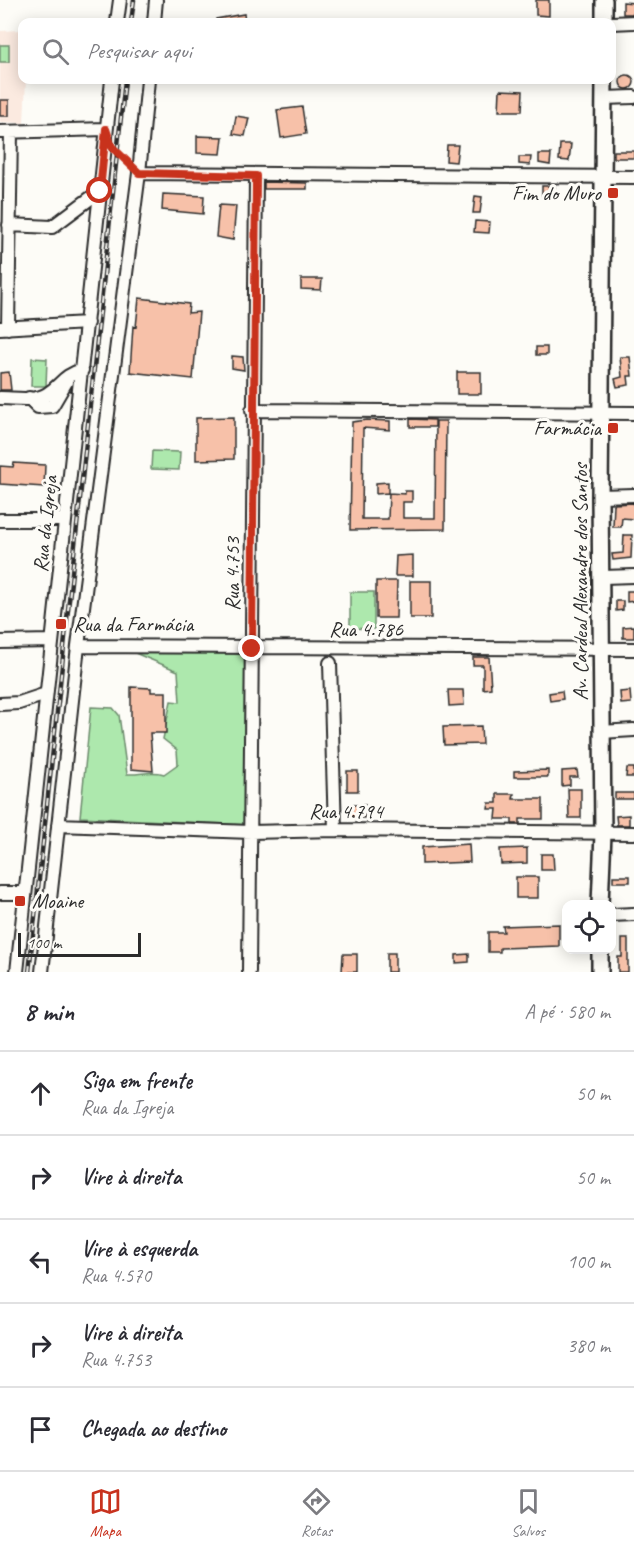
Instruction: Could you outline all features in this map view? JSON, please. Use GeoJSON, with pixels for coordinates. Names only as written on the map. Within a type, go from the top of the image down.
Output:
{"type":"FeatureCollection","features":[{"type":"Feature","properties":{"kind":"main road"},"geometry":{"type":"LineString","coordinates":[[604,0],[604,18]]}},
{"type":"Feature","properties":{"kind":"main road","name":"Av. Cardeal Alexandre dos Santos"},"geometry":{"type":"LineString","coordinates":[[600,900],[603,834],[601,732],[603,577],[600,496],[603,84]]}},
{"type":"Feature","properties":{"kind":"main road"},"geometry":{"type":"LineString","coordinates":[[600,954],[600,972]]}},
{"type":"Feature","properties":{"kind":"street"},"geometry":{"type":"LineString","coordinates":[[118,18],[120,0]]}},
{"type":"Feature","properties":{"kind":"street"},"geometry":{"type":"LineString","coordinates":[[154,18],[156,0]]}},
{"type":"Feature","properties":{"kind":"street"},"geometry":{"type":"LineString","coordinates":[[616,23],[634,22]]}},
{"type":"Feature","properties":{"kind":"street","name":"Rua da Igreja"},"geometry":{"type":"LineString","coordinates":[[17,972],[65,520],[76,372],[87,323],[112,84]]}},
{"type":"Feature","properties":{"kind":"street"},"geometry":{"type":"LineString","coordinates":[[42,972],[78,646],[139,173],[148,84]]}},
{"type":"Feature","properties":{"kind":"street"},"geometry":{"type":"LineString","coordinates":[[603,98],[634,97]]}},
{"type":"Feature","properties":{"kind":"street"},"geometry":{"type":"LineString","coordinates":[[87,323],[4,328],[9,225],[6,132],[106,129]]}},
{"type":"Feature","properties":{"kind":"street"},"geometry":{"type":"LineString","coordinates":[[139,173],[256,176],[634,177]]}},
{"type":"Feature","properties":{"kind":"street","name":"Rua 4.753"},"geometry":{"type":"LineString","coordinates":[[249,972],[252,410],[256,176]]}},
{"type":"Feature","properties":{"kind":"street"},"geometry":{"type":"LineString","coordinates":[[9,225],[52,227],[100,191]]}},
{"type":"Feature","properties":{"kind":"street"},"geometry":{"type":"LineString","coordinates":[[0,398],[29,399],[49,393],[76,372]]}},
{"type":"Feature","properties":{"kind":"street"},"geometry":{"type":"LineString","coordinates":[[252,410],[634,413]]}},
{"type":"Feature","properties":{"kind":"street"},"geometry":{"type":"LineString","coordinates":[[600,496],[634,495]]}},
{"type":"Feature","properties":{"kind":"street"},"geometry":{"type":"LineString","coordinates":[[0,520],[65,520]]}},
{"type":"Feature","properties":{"kind":"street"},"geometry":{"type":"LineString","coordinates":[[603,577],[634,576]]}},
{"type":"Feature","properties":{"kind":"street"},"geometry":{"type":"LineString","coordinates":[[0,642],[51,641]]}},
{"type":"Feature","properties":{"kind":"street","name":"Rua 4.786"},"geometry":{"type":"LineString","coordinates":[[78,646],[252,649],[634,649]]}},
{"type":"Feature","properties":{"kind":"street"},"geometry":{"type":"LineString","coordinates":[[330,663],[335,830]]}},
{"type":"Feature","properties":{"kind":"street"},"geometry":{"type":"LineString","coordinates":[[0,704],[19,703],[46,694]]}},
{"type":"Feature","properties":{"kind":"street"},"geometry":{"type":"LineString","coordinates":[[601,732],[634,730]]}},
{"type":"Feature","properties":{"kind":"street","name":"Rua 4.794"},"geometry":{"type":"LineString","coordinates":[[58,825],[251,832],[335,830],[634,833]]}},
{"type":"Feature","properties":{"kind":"street"},"geometry":{"type":"LineString","coordinates":[[0,893],[24,893]]}},
{"type":"Feature","properties":{"kind":"street"},"geometry":{"type":"LineString","coordinates":[[616,915],[634,914]]}},
{"type":"Feature","properties":{"kind":"path"},"geometry":{"type":"LineString","coordinates":[[112,147],[139,173]]}},
{"type":"Feature","properties":{"kind":"shaded area"},"geometry":{"type":"Polygon","coordinates":[[[18,30],[18,84],[26,84],[24,123],[0,122],[0,31],[18,30]]]}},
{"type":"Feature","properties":{"kind":"green space"},"geometry":{"type":"Polygon","coordinates":[[[0,45],[9,45],[9,62],[0,62],[0,45]]]}},
{"type":"Feature","properties":{"kind":"green space"},"geometry":{"type":"Polygon","coordinates":[[[32,358],[47,359],[46,386],[31,386],[32,358]]]}},
{"type":"Feature","properties":{"kind":"green space"},"geometry":{"type":"Polygon","coordinates":[[[152,451],[180,452],[179,470],[151,469],[152,451]]]}},
{"type":"Feature","properties":{"kind":"green space"},"geometry":{"type":"Polygon","coordinates":[[[350,592],[374,592],[374,629],[350,628],[350,592]]]}},
{"type":"Feature","properties":{"kind":"green space"},"geometry":{"type":"Polygon","coordinates":[[[252,649],[248,825],[80,817],[91,707],[113,708],[119,715],[127,774],[155,772],[164,774],[178,764],[177,750],[163,739],[171,701],[180,702],[178,671],[130,651],[252,649]]]}},
{"type":"Feature","properties":{"kind":"building"},"geometry":{"type":"Polygon","coordinates":[[[536,0],[549,0],[549,16],[536,15],[536,0]]]}},
{"type":"Feature","properties":{"kind":"building"},"geometry":{"type":"Polygon","coordinates":[[[623,2],[634,3],[634,14],[623,14],[623,2]]]}},
{"type":"Feature","properties":{"kind":"building"},"geometry":{"type":"Polygon","coordinates":[[[244,14],[244,18],[222,18],[244,14]]]}},
{"type":"Feature","properties":{"kind":"building"},"geometry":{"type":"Polygon","coordinates":[[[624,75],[630,75],[634,82],[630,89],[624,89],[620,85],[620,79],[624,75]]]}},
{"type":"Feature","properties":{"kind":"building"},"geometry":{"type":"Polygon","coordinates":[[[500,90],[523,91],[522,111],[499,111],[500,90]]]}},
{"type":"Feature","properties":{"kind":"building"},"geometry":{"type":"Polygon","coordinates":[[[0,100],[9,100],[9,116],[0,116],[0,100]]]}},
{"type":"Feature","properties":{"kind":"building"},"geometry":{"type":"Polygon","coordinates":[[[302,107],[306,134],[281,138],[277,110],[302,107]]]}},
{"type":"Feature","properties":{"kind":"building"},"geometry":{"type":"Polygon","coordinates":[[[236,116],[249,118],[245,136],[233,134],[236,116]]]}},
{"type":"Feature","properties":{"kind":"building"},"geometry":{"type":"Polygon","coordinates":[[[197,136],[223,137],[221,154],[197,153],[197,136]]]}},
{"type":"Feature","properties":{"kind":"building"},"geometry":{"type":"Polygon","coordinates":[[[560,144],[571,144],[569,161],[559,160],[560,144]]]}},
{"type":"Feature","properties":{"kind":"building"},"geometry":{"type":"Polygon","coordinates":[[[447,145],[458,145],[456,162],[446,161],[447,145]]]}},
{"type":"Feature","properties":{"kind":"building"},"geometry":{"type":"Polygon","coordinates":[[[614,151],[634,151],[634,158],[614,158],[614,151]]]}},
{"type":"Feature","properties":{"kind":"building"},"geometry":{"type":"Polygon","coordinates":[[[539,154],[551,154],[550,165],[539,163],[539,154]]]}},
{"type":"Feature","properties":{"kind":"building"},"geometry":{"type":"Polygon","coordinates":[[[519,157],[531,157],[530,165],[519,164],[519,157]]]}},
{"type":"Feature","properties":{"kind":"building"},"geometry":{"type":"Polygon","coordinates":[[[264,182],[307,183],[307,189],[264,189],[264,182]]]}},
{"type":"Feature","properties":{"kind":"building"},"geometry":{"type":"Polygon","coordinates":[[[542,186],[555,186],[555,196],[542,196],[542,186]]]}},
{"type":"Feature","properties":{"kind":"building"},"geometry":{"type":"Polygon","coordinates":[[[163,194],[204,196],[203,214],[162,210],[163,194]]]}},
{"type":"Feature","properties":{"kind":"building"},"geometry":{"type":"Polygon","coordinates":[[[475,196],[482,197],[480,213],[473,213],[475,196]]]}},
{"type":"Feature","properties":{"kind":"building"},"geometry":{"type":"Polygon","coordinates":[[[219,205],[236,206],[233,240],[216,237],[219,205]]]}},
{"type":"Feature","properties":{"kind":"building"},"geometry":{"type":"Polygon","coordinates":[[[475,221],[490,222],[489,233],[474,232],[475,221]]]}},
{"type":"Feature","properties":{"kind":"building"},"geometry":{"type":"Polygon","coordinates":[[[301,279],[322,279],[321,290],[301,289],[301,279]]]}},
{"type":"Feature","properties":{"kind":"building"},"geometry":{"type":"Polygon","coordinates":[[[139,298],[189,304],[188,313],[199,312],[193,379],[130,372],[133,326],[136,327],[139,298]]]}},
{"type":"Feature","properties":{"kind":"building"},"geometry":{"type":"Polygon","coordinates":[[[536,347],[547,347],[547,355],[536,355],[536,347]]]}},
{"type":"Feature","properties":{"kind":"building"},"geometry":{"type":"Polygon","coordinates":[[[232,356],[243,357],[244,370],[232,368],[232,356]]]}},
{"type":"Feature","properties":{"kind":"building"},"geometry":{"type":"Polygon","coordinates":[[[620,357],[630,357],[632,376],[628,376],[629,385],[617,387],[615,379],[622,377],[620,357]]]}},
{"type":"Feature","properties":{"kind":"building"},"geometry":{"type":"Polygon","coordinates":[[[9,372],[11,390],[0,390],[0,373],[9,372]]]}},
{"type":"Feature","properties":{"kind":"building"},"geometry":{"type":"Polygon","coordinates":[[[457,372],[481,372],[481,394],[457,394],[457,372]]]}},
{"type":"Feature","properties":{"kind":"building"},"geometry":{"type":"Polygon","coordinates":[[[234,417],[234,459],[196,460],[196,418],[234,417]]]}},
{"type":"Feature","properties":{"kind":"building"},"geometry":{"type":"Polygon","coordinates":[[[410,419],[435,420],[435,427],[410,427],[410,419]]]}},
{"type":"Feature","properties":{"kind":"building"},"geometry":{"type":"Polygon","coordinates":[[[390,421],[390,430],[363,428],[362,519],[388,519],[389,493],[405,494],[405,491],[412,491],[412,502],[403,502],[403,518],[435,518],[436,421],[446,421],[445,529],[350,530],[352,422],[390,421]]]}},
{"type":"Feature","properties":{"kind":"building"},"geometry":{"type":"Polygon","coordinates":[[[14,463],[45,465],[44,487],[0,484],[0,466],[13,467],[14,463]]]}},
{"type":"Feature","properties":{"kind":"building"},"geometry":{"type":"Polygon","coordinates":[[[388,482],[388,493],[376,494],[376,483],[388,482]]]}},
{"type":"Feature","properties":{"kind":"building"},"geometry":{"type":"Polygon","coordinates":[[[634,503],[634,519],[622,518],[621,527],[613,527],[614,504],[634,503]]]}},
{"type":"Feature","properties":{"kind":"building"},"geometry":{"type":"Polygon","coordinates":[[[624,535],[632,535],[631,558],[613,560],[612,554],[623,553],[624,535]]]}},
{"type":"Feature","properties":{"kind":"building"},"geometry":{"type":"Polygon","coordinates":[[[413,555],[413,576],[395,576],[396,556],[413,555]]]}},
{"type":"Feature","properties":{"kind":"building"},"geometry":{"type":"Polygon","coordinates":[[[376,581],[397,581],[396,618],[376,618],[376,581]]]}},
{"type":"Feature","properties":{"kind":"building"},"geometry":{"type":"Polygon","coordinates":[[[410,581],[431,581],[431,618],[410,618],[410,581]]]}},
{"type":"Feature","properties":{"kind":"building"},"geometry":{"type":"Polygon","coordinates":[[[627,591],[634,591],[634,601],[627,602],[627,591]]]}},
{"type":"Feature","properties":{"kind":"building"},"geometry":{"type":"Polygon","coordinates":[[[616,601],[623,601],[623,610],[616,611],[616,601]]]}},
{"type":"Feature","properties":{"kind":"building"},"geometry":{"type":"Polygon","coordinates":[[[634,626],[634,638],[623,638],[623,627],[634,626]]]}},
{"type":"Feature","properties":{"kind":"building"},"geometry":{"type":"Polygon","coordinates":[[[473,657],[489,657],[491,688],[483,689],[483,665],[473,665],[473,657]]]}},
{"type":"Feature","properties":{"kind":"building"},"geometry":{"type":"Polygon","coordinates":[[[131,687],[151,688],[151,692],[166,692],[166,733],[150,733],[153,771],[131,769],[131,687]]]}},
{"type":"Feature","properties":{"kind":"building"},"geometry":{"type":"Polygon","coordinates":[[[448,690],[463,690],[464,705],[449,706],[448,690]]]}},
{"type":"Feature","properties":{"kind":"building"},"geometry":{"type":"Polygon","coordinates":[[[562,691],[563,699],[550,701],[549,693],[562,691]]]}},
{"type":"Feature","properties":{"kind":"building"},"geometry":{"type":"Polygon","coordinates":[[[630,691],[631,703],[621,704],[620,692],[630,691]]]}},
{"type":"Feature","properties":{"kind":"building"},"geometry":{"type":"Polygon","coordinates":[[[481,726],[482,744],[444,745],[443,727],[481,726]]]}},
{"type":"Feature","properties":{"kind":"building"},"geometry":{"type":"Polygon","coordinates":[[[627,768],[634,768],[634,777],[626,777],[627,768]]]}},
{"type":"Feature","properties":{"kind":"building"},"geometry":{"type":"Polygon","coordinates":[[[548,770],[548,777],[514,777],[514,771],[548,770]]]}},
{"type":"Feature","properties":{"kind":"building"},"geometry":{"type":"Polygon","coordinates":[[[577,770],[578,777],[570,777],[570,785],[562,786],[562,771],[577,770]]]}},
{"type":"Feature","properties":{"kind":"building"},"geometry":{"type":"Polygon","coordinates":[[[347,771],[358,771],[358,791],[347,791],[347,771]]]}},
{"type":"Feature","properties":{"kind":"building"},"geometry":{"type":"Polygon","coordinates":[[[568,789],[581,789],[581,818],[569,818],[568,789]]]}},
{"type":"Feature","properties":{"kind":"building"},"geometry":{"type":"Polygon","coordinates":[[[615,793],[634,793],[634,799],[615,799],[615,793]]]}},
{"type":"Feature","properties":{"kind":"building"},"geometry":{"type":"Polygon","coordinates":[[[497,794],[514,794],[513,799],[543,799],[543,819],[520,819],[520,824],[512,824],[512,819],[496,819],[497,809],[488,809],[489,803],[497,803],[497,794]]]}},
{"type":"Feature","properties":{"kind":"building"},"geometry":{"type":"Polygon","coordinates":[[[349,805],[365,805],[364,818],[349,817],[349,805]]]}},
{"type":"Feature","properties":{"kind":"building"},"geometry":{"type":"Polygon","coordinates":[[[629,815],[629,825],[617,825],[616,816],[629,815]]]}},
{"type":"Feature","properties":{"kind":"building"},"geometry":{"type":"Polygon","coordinates":[[[469,844],[470,862],[422,864],[422,847],[469,844]]]}},
{"type":"Feature","properties":{"kind":"building"},"geometry":{"type":"Polygon","coordinates":[[[527,848],[527,863],[501,864],[500,849],[527,848]]]}},
{"type":"Feature","properties":{"kind":"building"},"geometry":{"type":"Polygon","coordinates":[[[541,854],[553,854],[554,870],[541,870],[541,854]]]}},
{"type":"Feature","properties":{"kind":"building"},"geometry":{"type":"Polygon","coordinates":[[[613,876],[630,876],[630,882],[613,882],[613,876]]]}},
{"type":"Feature","properties":{"kind":"building"},"geometry":{"type":"Polygon","coordinates":[[[516,877],[538,877],[538,898],[516,898],[516,877]]]}},
{"type":"Feature","properties":{"kind":"building"},"geometry":{"type":"Polygon","coordinates":[[[559,924],[559,946],[500,948],[500,952],[488,952],[488,932],[504,932],[503,926],[559,924]]]}},
{"type":"Feature","properties":{"kind":"building"},"geometry":{"type":"Polygon","coordinates":[[[622,939],[628,939],[628,972],[618,972],[618,957],[622,957],[622,939]]]}},
{"type":"Feature","properties":{"kind":"building"},"geometry":{"type":"Polygon","coordinates":[[[387,953],[395,953],[395,972],[387,972],[387,953]]]}},
{"type":"Feature","properties":{"kind":"building"},"geometry":{"type":"Polygon","coordinates":[[[343,954],[357,954],[357,972],[342,972],[343,954]]]}},
{"type":"Feature","properties":{"kind":"building"},"geometry":{"type":"Polygon","coordinates":[[[469,954],[469,962],[456,963],[456,955],[469,954]]]}},
{"type":"Feature","properties":{"kind":"railway"},"geometry":{"type":"LineString","coordinates":[[132,18],[134,0]]}},
{"type":"Feature","properties":{"kind":"railway"},"geometry":{"type":"LineString","coordinates":[[29,972],[125,84]]}},
{"type":"Feature","properties":{"kind":"place","name":"Fim do Muro"},"geometry":{"type":"Point","coordinates":[613,193]}},
{"type":"Feature","properties":{"kind":"place","name":"Farmácia"},"geometry":{"type":"Point","coordinates":[613,428]}},
{"type":"Feature","properties":{"kind":"place","name":"Rua da Farmácia"},"geometry":{"type":"Point","coordinates":[61,624]}},
{"type":"Feature","properties":{"kind":"place","name":"Moaine"},"geometry":{"type":"Point","coordinates":[20,901]}},
{"type":"Feature","properties":{"kind":"route"},"geometry":{"type":"LineString","coordinates":[[100,191],[106,129],[112,147],[139,173],[256,176],[252,410],[252,649]]}}]}
